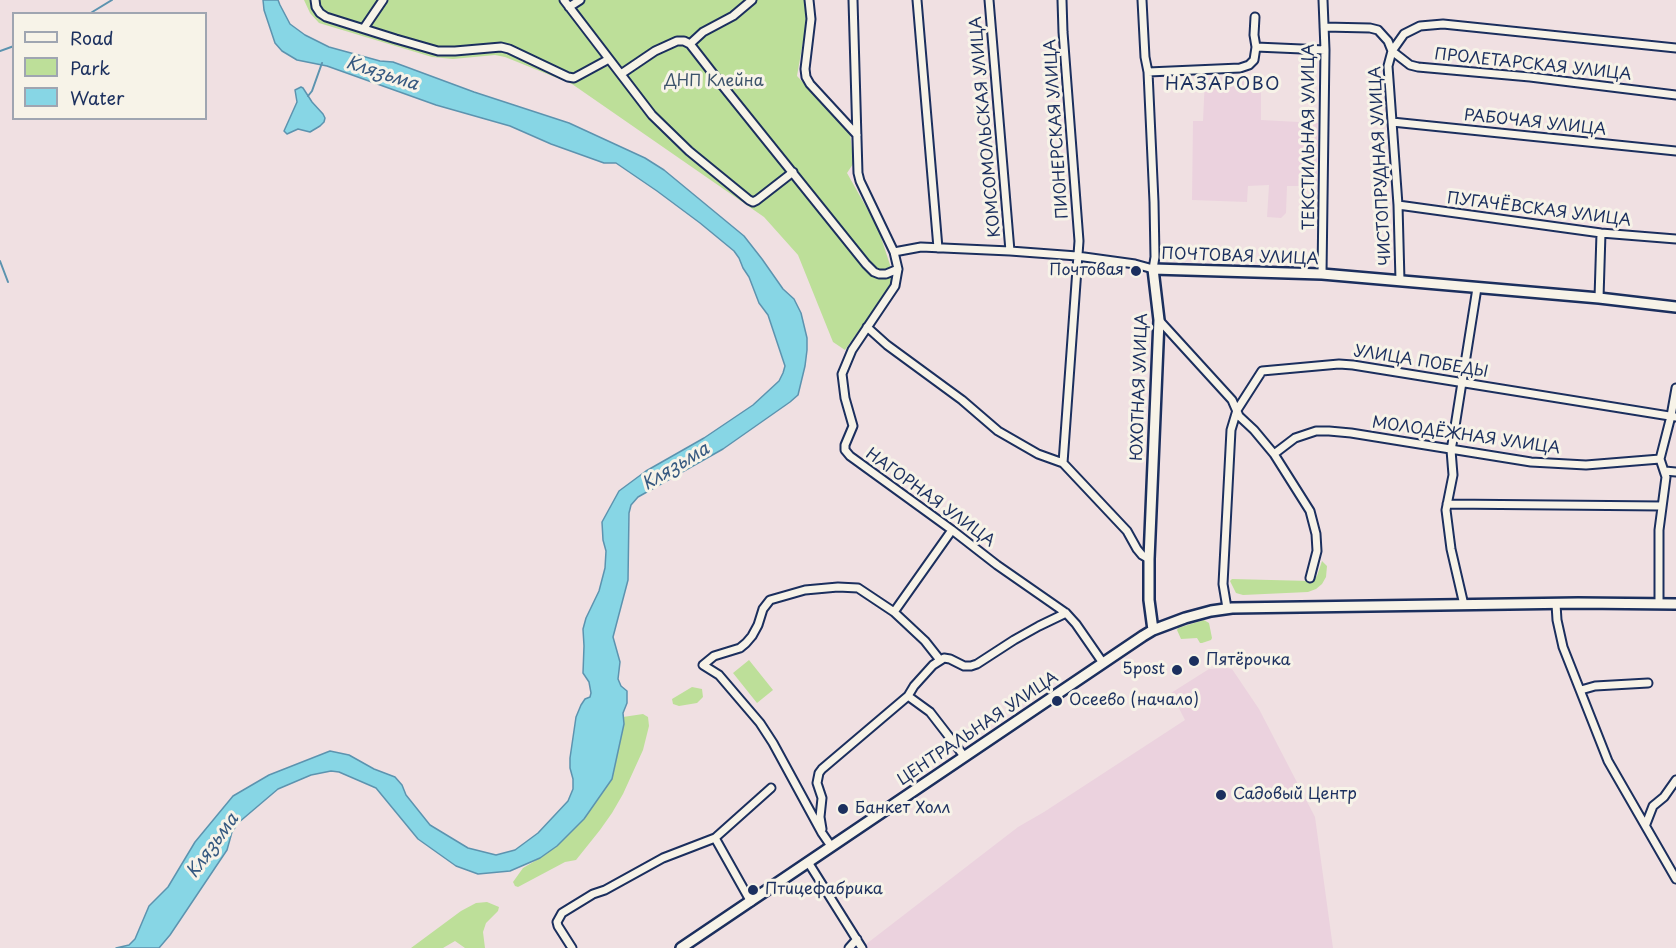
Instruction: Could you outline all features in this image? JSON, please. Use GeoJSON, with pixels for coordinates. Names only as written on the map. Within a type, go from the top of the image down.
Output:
{"type":"FeatureCollection","features":[{"type":"Feature","properties":{"kind":"main road","name":"ПОЧТОВАЯ УЛИЦА"},"geometry":{"type":"LineString","coordinates":[[1154,269],[1322,274],[1599,298],[1676,307]]}},
{"type":"Feature","properties":{"kind":"main road","name":"ЮХОТНАЯ УЛИЦА"},"geometry":{"type":"LineString","coordinates":[[1153,630],[1149,600],[1149,559],[1159,320],[1154,269]]}},
{"type":"Feature","properties":{"kind":"main road","name":"ЦЕНТРАЛЬНАЯ УЛИЦА"},"geometry":{"type":"LineString","coordinates":[[681,948],[1143,636],[1185,618],[1227,608],[1676,604]]}},
{"type":"Feature","properties":{"kind":"street"},"geometry":{"type":"LineString","coordinates":[[315,0],[316,7],[326,17],[438,51],[501,47],[574,78],[609,59]]}},
{"type":"Feature","properties":{"kind":"street"},"geometry":{"type":"LineString","coordinates":[[364,28],[383,0]]}},
{"type":"Feature","properties":{"kind":"street"},"geometry":{"type":"LineString","coordinates":[[564,0],[652,115],[689,151],[749,200],[753,202],[757,200],[793,171]]}},
{"type":"Feature","properties":{"kind":"street"},"geometry":{"type":"LineString","coordinates":[[569,7],[580,0]]}},
{"type":"Feature","properties":{"kind":"street"},"geometry":{"type":"LineString","coordinates":[[690,44],[703,32],[733,16],[752,0]]}},
{"type":"Feature","properties":{"kind":"street"},"geometry":{"type":"LineString","coordinates":[[809,0],[811,19],[806,77],[857,135]]}},
{"type":"Feature","properties":{"kind":"street"},"geometry":{"type":"LineString","coordinates":[[853,0],[858,173],[894,252],[898,268],[895,286],[865,330],[962,400],[998,431],[1038,454],[1063,463],[1127,531],[1142,555],[1149,559]]}},
{"type":"Feature","properties":{"kind":"street"},"geometry":{"type":"LineString","coordinates":[[917,0],[938,248]]}},
{"type":"Feature","properties":{"kind":"street","name":"КОМСОМОЛЬСКАЯ УЛИЦА"},"geometry":{"type":"LineString","coordinates":[[989,0],[1010,251]]}},
{"type":"Feature","properties":{"kind":"street","name":"ПИОНЕРСКАЯ УЛИЦА"},"geometry":{"type":"LineString","coordinates":[[1062,0],[1078,241],[1063,463]]}},
{"type":"Feature","properties":{"kind":"street","name":"ЮХОТНАЯ УЛИЦА"},"geometry":{"type":"LineString","coordinates":[[1142,0],[1154,202],[1154,269]]}},
{"type":"Feature","properties":{"kind":"street","name":"ТЕКСТИЛЬНАЯ УЛИЦА"},"geometry":{"type":"LineString","coordinates":[[1322,274],[1323,0]]}},
{"type":"Feature","properties":{"kind":"street"},"geometry":{"type":"LineString","coordinates":[[1148,72],[1240,68],[1249,65],[1254,60],[1256,47],[1255,17]]}},
{"type":"Feature","properties":{"kind":"street"},"geometry":{"type":"LineString","coordinates":[[1392,51],[1404,34],[1420,26],[1431,24],[1676,48]]}},
{"type":"Feature","properties":{"kind":"street","name":"ПРОЛЕТАРСКАЯ УЛИЦА"},"geometry":{"type":"LineString","coordinates":[[1324,27],[1378,30],[1388,41],[1392,51],[1410,65],[1418,67],[1530,77],[1676,95]]}},
{"type":"Feature","properties":{"kind":"street"},"geometry":{"type":"LineString","coordinates":[[621,74],[655,51],[677,41],[690,44],[874,272],[886,274],[898,268]]}},
{"type":"Feature","properties":{"kind":"street"},"geometry":{"type":"LineString","coordinates":[[1256,47],[1324,50]]}},
{"type":"Feature","properties":{"kind":"street","name":"ЧИСТОПРУДНАЯ УЛИЦА"},"geometry":{"type":"LineString","coordinates":[[1392,51],[1388,66],[1398,206],[1400,281]]}},
{"type":"Feature","properties":{"kind":"street","name":"РАБОЧАЯ УЛИЦА"},"geometry":{"type":"LineString","coordinates":[[1392,122],[1676,150]]}},
{"type":"Feature","properties":{"kind":"street","name":"ПУГАЧЁВСКАЯ УЛИЦА"},"geometry":{"type":"LineString","coordinates":[[1398,206],[1601,233],[1676,239]]}},
{"type":"Feature","properties":{"kind":"street"},"geometry":{"type":"LineString","coordinates":[[1599,298],[1601,233]]}},
{"type":"Feature","properties":{"kind":"street","name":"ПОЧТОВАЯ УЛИЦА"},"geometry":{"type":"LineString","coordinates":[[894,252],[921,248],[1010,251],[1077,256],[1154,269]]}},
{"type":"Feature","properties":{"kind":"street"},"geometry":{"type":"LineString","coordinates":[[1464,605],[1451,549],[1446,510],[1453,475],[1451,450],[1477,288]]}},
{"type":"Feature","properties":{"kind":"street"},"geometry":{"type":"LineString","coordinates":[[1159,320],[1232,400],[1242,419],[1274,454],[1310,511],[1314,521],[1317,551],[1310,578]]}},
{"type":"Feature","properties":{"kind":"street","name":"НАГОРНАЯ УЛИЦА"},"geometry":{"type":"LineString","coordinates":[[865,330],[846,362],[842,374],[845,399],[853,426],[845,450],[997,565],[1066,613],[1103,663]]}},
{"type":"Feature","properties":{"kind":"street","name":"УЛИЦА ПОБЕДЫ"},"geometry":{"type":"LineString","coordinates":[[1227,608],[1223,584],[1231,430],[1237,410],[1259,374],[1266,369],[1353,364],[1674,416]]}},
{"type":"Feature","properties":{"kind":"street"},"geometry":{"type":"LineString","coordinates":[[1659,604],[1659,530],[1666,477],[1660,459],[1674,416],[1676,388]]}},
{"type":"Feature","properties":{"kind":"street","name":"МОЛОДЁЖНАЯ УЛИЦА"},"geometry":{"type":"LineString","coordinates":[[1274,454],[1295,438],[1316,431],[1329,430],[1532,462],[1586,465],[1660,459]]}},
{"type":"Feature","properties":{"kind":"street"},"geometry":{"type":"LineString","coordinates":[[1665,471],[1676,472]]}},
{"type":"Feature","properties":{"kind":"street"},"geometry":{"type":"LineString","coordinates":[[1447,504],[1662,506]]}},
{"type":"Feature","properties":{"kind":"street"},"geometry":{"type":"LineString","coordinates":[[894,612],[952,530]]}},
{"type":"Feature","properties":{"kind":"street"},"geometry":{"type":"LineString","coordinates":[[831,846],[760,723],[719,675],[703,665],[714,656],[740,648],[746,643],[758,625],[765,604],[770,600],[805,590],[838,586],[852,587],[865,592],[894,612],[925,641],[940,660]]}},
{"type":"Feature","properties":{"kind":"street"},"geometry":{"type":"LineString","coordinates":[[1556,604],[1563,646],[1608,761],[1676,879]]}},
{"type":"Feature","properties":{"kind":"street"},"geometry":{"type":"LineString","coordinates":[[822,833],[820,817],[822,798],[818,783],[822,768],[908,696],[923,675],[944,658],[964,666],[977,664],[1014,640],[1066,613]]}},
{"type":"Feature","properties":{"kind":"street"},"geometry":{"type":"LineString","coordinates":[[1581,690],[1595,686],[1648,683]]}},
{"type":"Feature","properties":{"kind":"street"},"geometry":{"type":"LineString","coordinates":[[908,696],[930,712],[964,756]]}},
{"type":"Feature","properties":{"kind":"street"},"geometry":{"type":"LineString","coordinates":[[1646,824],[1653,806],[1670,790],[1676,780]]}},
{"type":"Feature","properties":{"kind":"street"},"geometry":{"type":"LineString","coordinates":[[572,948],[558,926],[557,922],[562,913],[593,894],[605,890],[663,858],[715,838],[771,788]]}},
{"type":"Feature","properties":{"kind":"street"},"geometry":{"type":"LineString","coordinates":[[715,838],[750,902]]}},
{"type":"Feature","properties":{"kind":"street"},"geometry":{"type":"LineString","coordinates":[[808,862],[862,948]]}},
{"type":"Feature","properties":{"kind":"street"},"geometry":{"type":"LineString","coordinates":[[849,948],[857,939]]}},
{"type":"Feature","properties":{"kind":"shaded area"},"geometry":{"type":"Polygon","coordinates":[[[1261,76],[1261,120],[1318,123],[1317,186],[1287,186],[1286,213],[1281,218],[1267,217],[1269,185],[1248,186],[1247,202],[1192,200],[1193,121],[1203,121],[1205,78],[1261,76]]]}},
{"type":"Feature","properties":{"kind":"shaded area"},"geometry":{"type":"Polygon","coordinates":[[[1209,669],[1232,669],[1259,709],[1315,817],[1333,948],[861,948],[1018,827],[1185,720],[1171,693],[1209,669]]]}},
{"type":"Feature","properties":{"kind":"green space","name":"ДНП Клейна"},"geometry":{"type":"Polygon","coordinates":[[[304,0],[805,0],[807,19],[797,76],[850,133],[853,164],[847,173],[878,228],[892,271],[889,288],[845,350],[833,342],[798,255],[764,217],[572,84],[505,57],[495,55],[453,59],[432,57],[319,23],[310,13],[304,0]]]}},
{"type":"Feature","properties":{"kind":"green space"},"geometry":{"type":"Polygon","coordinates":[[[1322,561],[1327,566],[1326,577],[1316,589],[1308,592],[1243,595],[1236,593],[1230,581],[1232,579],[1310,581],[1317,576],[1322,561]]]}},
{"type":"Feature","properties":{"kind":"green space"},"geometry":{"type":"Polygon","coordinates":[[[1204,620],[1209,623],[1211,640],[1200,643],[1197,638],[1181,639],[1178,628],[1204,620]]]}},
{"type":"Feature","properties":{"kind":"green space"},"geometry":{"type":"Polygon","coordinates":[[[749,660],[773,690],[757,703],[733,673],[749,660]]]}},
{"type":"Feature","properties":{"kind":"green space"},"geometry":{"type":"Polygon","coordinates":[[[692,687],[702,689],[703,697],[697,703],[679,706],[673,704],[672,699],[692,687]]]}},
{"type":"Feature","properties":{"kind":"green space"},"geometry":{"type":"Polygon","coordinates":[[[643,714],[648,717],[649,726],[643,750],[623,794],[600,830],[576,860],[565,862],[518,887],[515,886],[513,882],[523,868],[540,858],[612,779],[624,724],[623,717],[643,714]]]}},
{"type":"Feature","properties":{"kind":"green space"},"geometry":{"type":"Polygon","coordinates":[[[487,902],[499,907],[486,923],[483,932],[485,948],[465,948],[455,941],[443,948],[411,948],[461,911],[476,903],[487,902]]]}},
{"type":"Feature","properties":{"kind":"water","name":"Клязьма"},"geometry":{"type":"Polygon","coordinates":[[[263,0],[278,0],[290,24],[305,35],[329,47],[380,61],[393,62],[474,92],[569,123],[645,158],[664,170],[744,236],[783,289],[794,299],[801,313],[807,338],[805,366],[798,395],[790,402],[723,449],[638,497],[631,505],[628,580],[613,637],[620,662],[618,679],[627,691],[627,703],[623,713],[624,724],[612,779],[584,819],[557,846],[540,858],[510,871],[478,874],[456,866],[418,839],[376,788],[339,772],[331,771],[311,775],[278,789],[238,823],[232,832],[227,850],[159,948],[116,948],[129,945],[135,939],[149,906],[168,887],[195,842],[233,796],[269,775],[330,751],[349,755],[374,769],[395,777],[430,825],[468,848],[496,855],[515,850],[538,833],[568,801],[573,789],[570,758],[576,717],[581,705],[591,693],[589,682],[583,673],[583,629],[599,591],[605,568],[606,551],[602,522],[619,491],[646,471],[704,438],[753,405],[779,381],[785,366],[768,315],[759,303],[749,277],[734,251],[657,191],[616,163],[604,163],[510,126],[436,105],[327,66],[297,60],[282,51],[275,43],[263,0]]]}},
{"type":"Feature","properties":{"kind":"water"},"geometry":{"type":"Polygon","coordinates":[[[301,87],[323,114],[324,122],[310,132],[298,129],[287,134],[284,131],[297,102],[295,90],[301,87]]]}},
{"type":"Feature","properties":{"kind":"waterway"},"geometry":{"type":"LineString","coordinates":[[92,12],[112,0]]}},
{"type":"Feature","properties":{"kind":"waterway"},"geometry":{"type":"LineString","coordinates":[[0,51],[12,47]]}},
{"type":"Feature","properties":{"kind":"waterway"},"geometry":{"type":"LineString","coordinates":[[308,96],[322,63]]}},
{"type":"Feature","properties":{"kind":"waterway"},"geometry":{"type":"LineString","coordinates":[[0,261],[8,282]]}},
{"type":"Feature","properties":{"kind":"place","name":"Почтовая"},"geometry":{"type":"Point","coordinates":[1136,271]}},
{"type":"Feature","properties":{"kind":"place","name":"Пятёрочка"},"geometry":{"type":"Point","coordinates":[1194,661]}},
{"type":"Feature","properties":{"kind":"place","name":"5post"},"geometry":{"type":"Point","coordinates":[1177,670]}},
{"type":"Feature","properties":{"kind":"place","name":"Осеево (начало)"},"geometry":{"type":"Point","coordinates":[1057,701]}},
{"type":"Feature","properties":{"kind":"place","name":"Садовый Центр"},"geometry":{"type":"Point","coordinates":[1221,795]}},
{"type":"Feature","properties":{"kind":"place","name":"Банкет Холл"},"geometry":{"type":"Point","coordinates":[843,809]}},
{"type":"Feature","properties":{"kind":"place","name":"Птицефабрика"},"geometry":{"type":"Point","coordinates":[753,890]}},
{"type":"Feature","properties":{"kind":"district","name":"НАЗАРОВО"},"geometry":{"type":"Point","coordinates":[1223,85]}}]}
